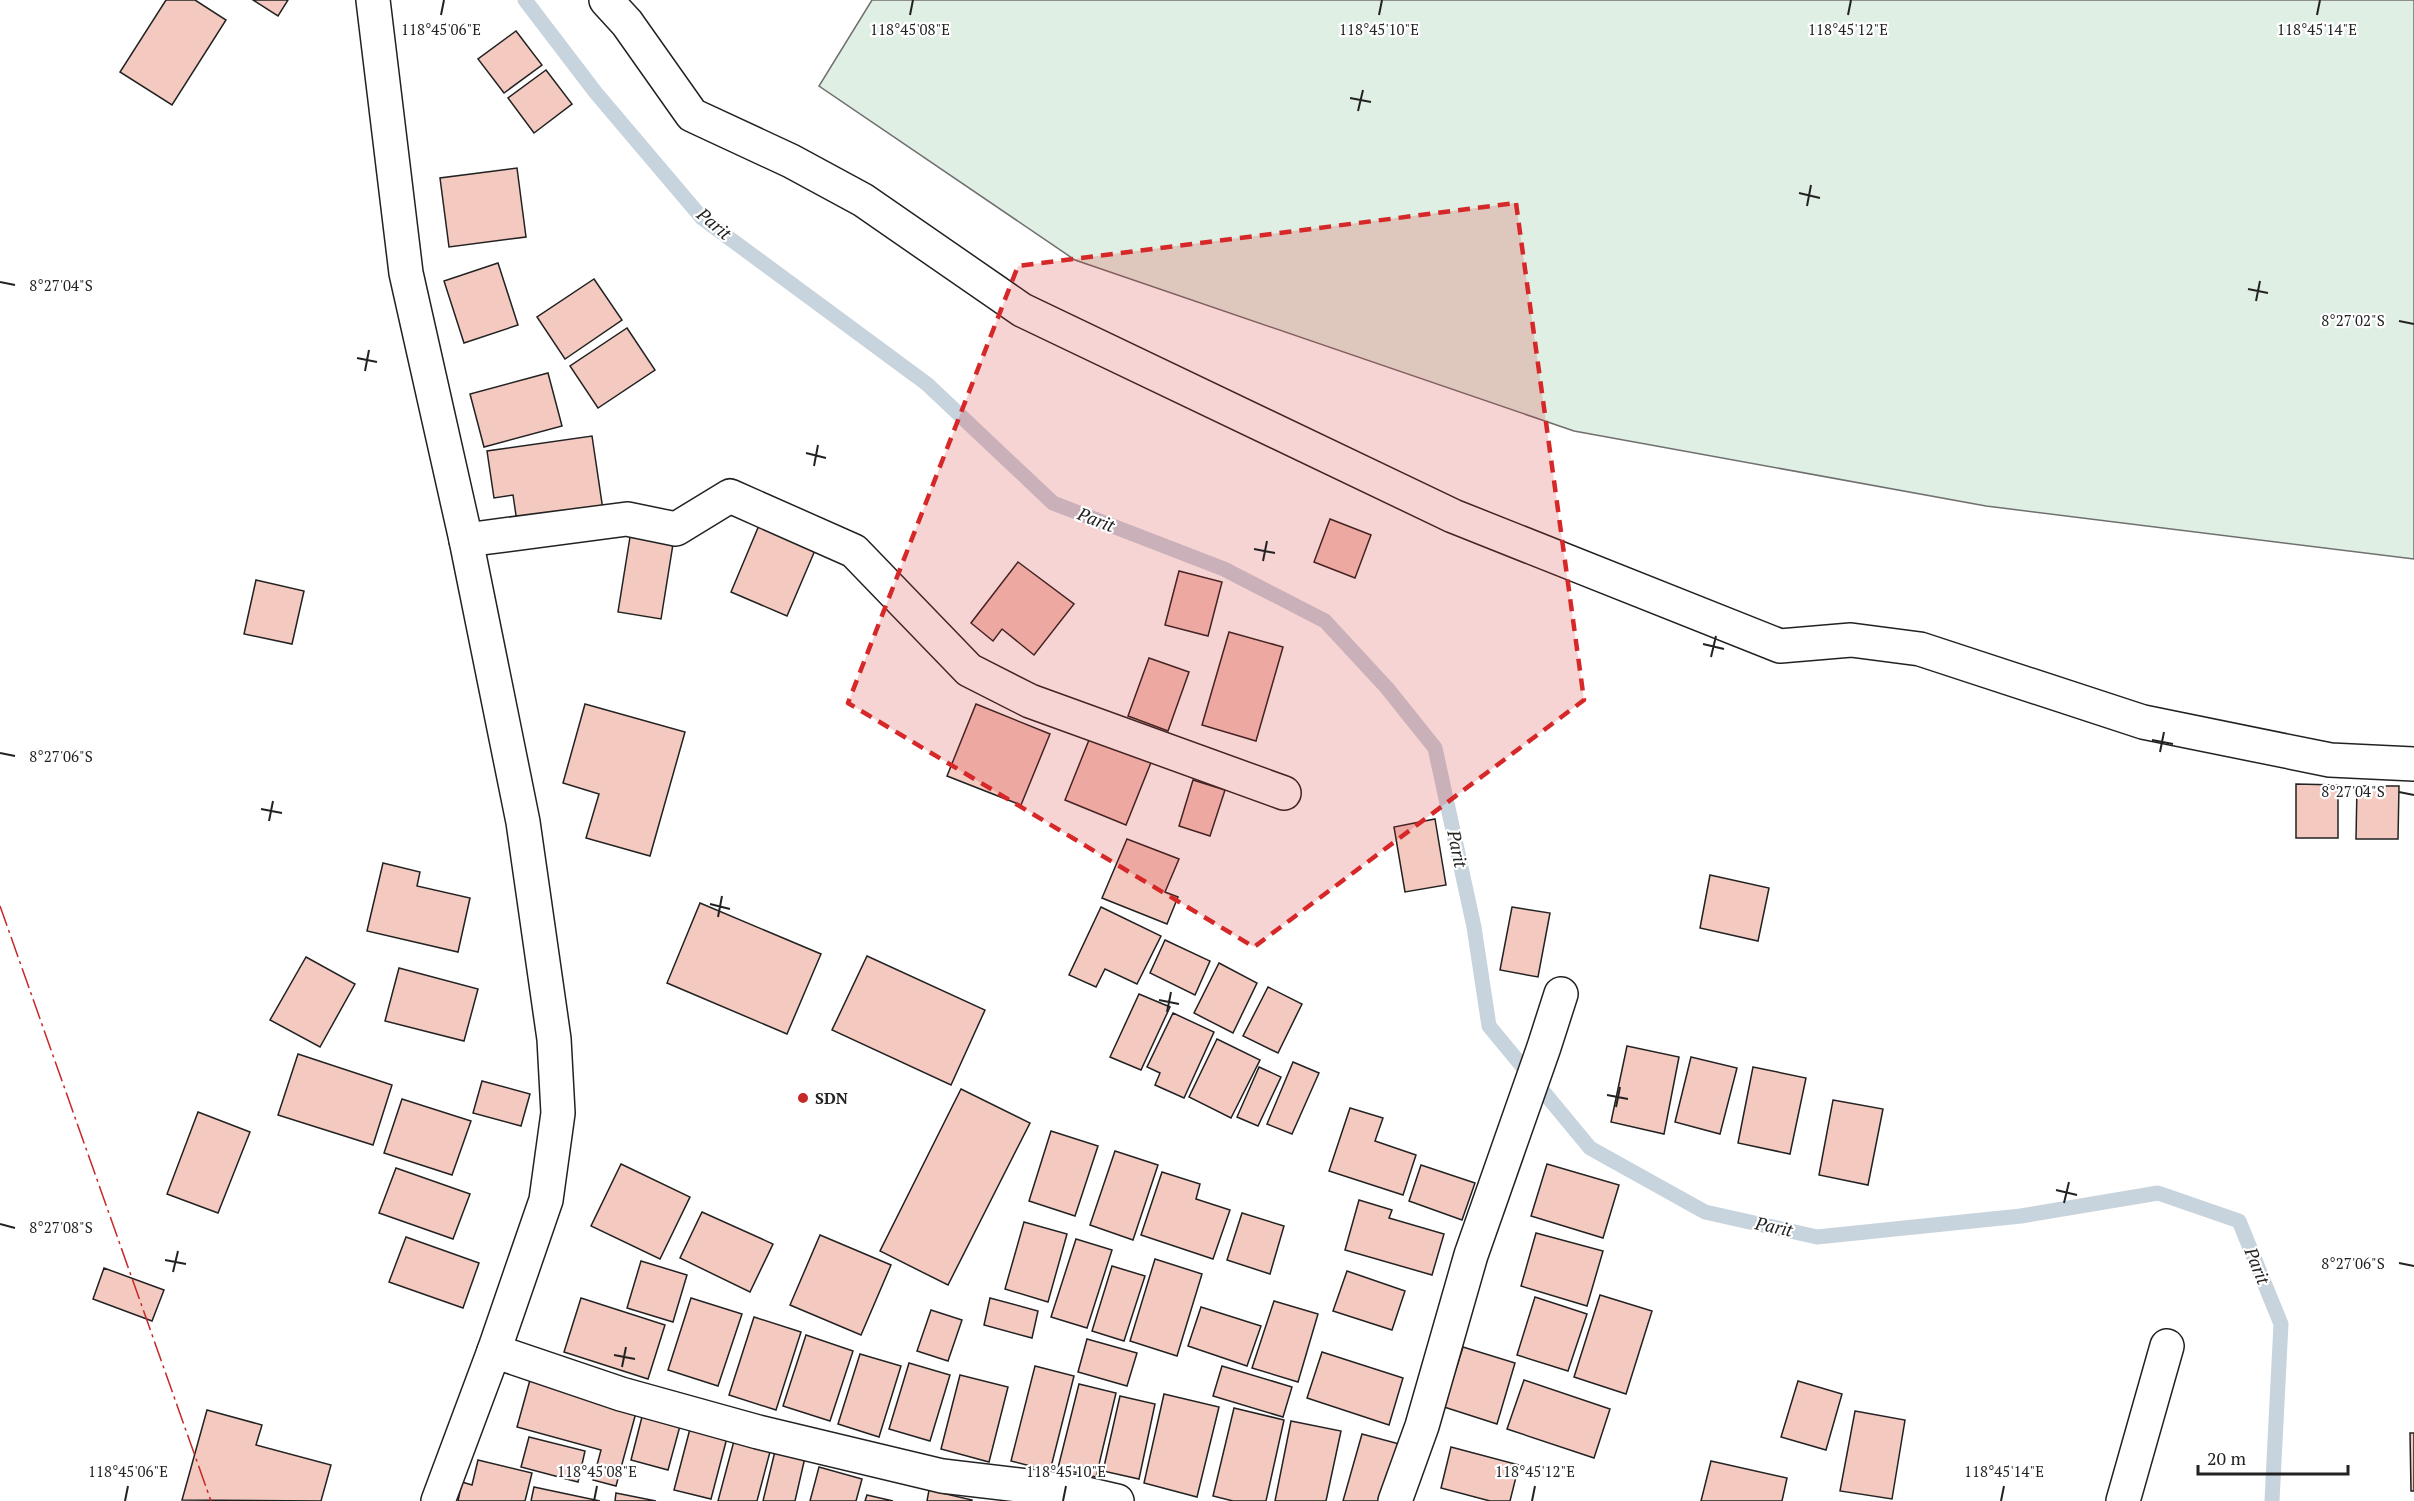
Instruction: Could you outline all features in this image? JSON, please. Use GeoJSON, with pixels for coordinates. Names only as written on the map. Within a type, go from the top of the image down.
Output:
{"type":"FeatureCollection","features":[{"type":"Feature","properties":{"kind":"street"},"geometry":{"type":"LineString","coordinates":[[373,0],[406,273],[466,540],[523,822],[554,1039],[558,1113],[546,1200],[494,1351],[438,1501]]}},
{"type":"Feature","properties":{"kind":"street"},"geometry":{"type":"LineString","coordinates":[[606,0],[627,23],[692,115],[790,161],[863,200],[1022,310],[1453,516],[1780,646],[1851,640],[1920,649],[2143,722],[2330,760],[2414,764]]}},
{"type":"Feature","properties":{"kind":"street"},"geometry":{"type":"LineString","coordinates":[[466,540],[627,519],[676,529],[729,496],[854,551],[969,670],[1030,701],[1284,793]]}},
{"type":"Feature","properties":{"kind":"street"},"geometry":{"type":"LineString","coordinates":[[1395,1501],[1422,1426],[1471,1254],[1561,994]]}},
{"type":"Feature","properties":{"kind":"street"},"geometry":{"type":"LineString","coordinates":[[2123,1501],[2167,1346]]}},
{"type":"Feature","properties":{"kind":"street"},"geometry":{"type":"LineString","coordinates":[[494,1351],[621,1394],[793,1440],[942,1476],[1078,1492],[1117,1501]]}},
{"type":"Feature","properties":{"kind":"highlighted area"},"geometry":{"type":"Polygon","coordinates":[[[1516,203],[1584,700],[1254,947],[848,703],[1018,266],[1516,203]]]}},
{"type":"Feature","properties":{"kind":"green space"},"geometry":{"type":"Polygon","coordinates":[[[872,0],[2414,0],[2414,559],[1986,506],[1574,431],[1075,260],[819,86],[872,0]]]}},
{"type":"Feature","properties":{"kind":"building"},"geometry":{"type":"Polygon","coordinates":[[[166,0],[195,0],[226,20],[172,105],[120,72],[166,0]]]}},
{"type":"Feature","properties":{"kind":"building"},"geometry":{"type":"Polygon","coordinates":[[[253,0],[288,0],[278,16],[253,0]]]}},
{"type":"Feature","properties":{"kind":"building"},"geometry":{"type":"Polygon","coordinates":[[[516,31],[542,65],[504,93],[478,59],[516,31]]]}},
{"type":"Feature","properties":{"kind":"building"},"geometry":{"type":"Polygon","coordinates":[[[546,70],[572,104],[534,133],[508,98],[546,70]]]}},
{"type":"Feature","properties":{"kind":"building"},"geometry":{"type":"Polygon","coordinates":[[[517,168],[526,237],[449,247],[440,178],[517,168]]]}},
{"type":"Feature","properties":{"kind":"building"},"geometry":{"type":"Polygon","coordinates":[[[498,263],[518,325],[464,343],[444,281],[498,263]]]}},
{"type":"Feature","properties":{"kind":"building"},"geometry":{"type":"Polygon","coordinates":[[[594,279],[622,320],[565,359],[537,317],[594,279]]]}},
{"type":"Feature","properties":{"kind":"building"},"geometry":{"type":"Polygon","coordinates":[[[627,328],[655,370],[598,408],[570,366],[627,328]]]}},
{"type":"Feature","properties":{"kind":"building"},"geometry":{"type":"Polygon","coordinates":[[[548,373],[562,426],[484,447],[470,394],[548,373]]]}},
{"type":"Feature","properties":{"kind":"building"},"geometry":{"type":"Polygon","coordinates":[[[592,436],[603,510],[517,522],[513,495],[494,498],[487,451],[592,436]]]}},
{"type":"Feature","properties":{"kind":"building"},"geometry":{"type":"Polygon","coordinates":[[[1330,519],[1371,535],[1355,578],[1314,562],[1330,519]]]}},
{"type":"Feature","properties":{"kind":"building"},"geometry":{"type":"Polygon","coordinates":[[[760,523],[816,548],[787,616],[731,592],[760,523]]]}},
{"type":"Feature","properties":{"kind":"building"},"geometry":{"type":"Polygon","coordinates":[[[630,537],[673,544],[661,619],[618,612],[630,537]]]}},
{"type":"Feature","properties":{"kind":"building"},"geometry":{"type":"Polygon","coordinates":[[[1018,562],[1074,604],[1034,655],[1002,629],[993,641],[971,623],[1018,562]]]}},
{"type":"Feature","properties":{"kind":"building"},"geometry":{"type":"Polygon","coordinates":[[[1179,571],[1222,582],[1208,636],[1165,625],[1179,571]]]}},
{"type":"Feature","properties":{"kind":"building"},"geometry":{"type":"Polygon","coordinates":[[[256,580],[304,591],[292,644],[244,634],[256,580]]]}},
{"type":"Feature","properties":{"kind":"building"},"geometry":{"type":"Polygon","coordinates":[[[1229,632],[1283,647],[1256,741],[1202,725],[1229,632]]]}},
{"type":"Feature","properties":{"kind":"building"},"geometry":{"type":"Polygon","coordinates":[[[1149,658],[1189,672],[1168,731],[1128,716],[1149,658]]]}},
{"type":"Feature","properties":{"kind":"building"},"geometry":{"type":"Polygon","coordinates":[[[585,704],[685,732],[650,856],[586,838],[599,794],[563,783],[585,704]]]}},
{"type":"Feature","properties":{"kind":"building"},"geometry":{"type":"Polygon","coordinates":[[[976,704],[1050,734],[1021,805],[947,776],[976,704]]]}},
{"type":"Feature","properties":{"kind":"building"},"geometry":{"type":"Polygon","coordinates":[[[1091,735],[1152,760],[1126,825],[1065,800],[1091,735]]]}},
{"type":"Feature","properties":{"kind":"building"},"geometry":{"type":"Polygon","coordinates":[[[1193,780],[1225,790],[1210,836],[1179,826],[1193,780]]]}},
{"type":"Feature","properties":{"kind":"building"},"geometry":{"type":"Polygon","coordinates":[[[2296,784],[2338,785],[2338,838],[2296,838],[2296,784]]]}},
{"type":"Feature","properties":{"kind":"building"},"geometry":{"type":"Polygon","coordinates":[[[2357,786],[2399,786],[2398,839],[2356,839],[2357,786]]]}},
{"type":"Feature","properties":{"kind":"building"},"geometry":{"type":"Polygon","coordinates":[[[1435,819],[1446,885],[1405,892],[1394,827],[1435,819]]]}},
{"type":"Feature","properties":{"kind":"building"},"geometry":{"type":"Polygon","coordinates":[[[1127,839],[1179,859],[1165,892],[1178,897],[1167,924],[1102,898],[1127,839]]]}},
{"type":"Feature","properties":{"kind":"building"},"geometry":{"type":"Polygon","coordinates":[[[383,863],[420,872],[417,886],[470,898],[458,952],[367,931],[383,863]]]}},
{"type":"Feature","properties":{"kind":"building"},"geometry":{"type":"Polygon","coordinates":[[[1710,875],[1769,888],[1758,941],[1700,928],[1710,875]]]}},
{"type":"Feature","properties":{"kind":"building"},"geometry":{"type":"Polygon","coordinates":[[[700,903],[821,954],[787,1034],[667,983],[700,903]]]}},
{"type":"Feature","properties":{"kind":"building"},"geometry":{"type":"Polygon","coordinates":[[[1101,907],[1161,936],[1137,984],[1105,969],[1096,987],[1069,975],[1101,907]]]}},
{"type":"Feature","properties":{"kind":"building"},"geometry":{"type":"Polygon","coordinates":[[[1512,907],[1550,913],[1538,977],[1500,970],[1512,907]]]}},
{"type":"Feature","properties":{"kind":"building"},"geometry":{"type":"Polygon","coordinates":[[[1165,940],[1210,961],[1195,995],[1150,973],[1165,940]]]}},
{"type":"Feature","properties":{"kind":"building"},"geometry":{"type":"Polygon","coordinates":[[[867,956],[985,1010],[951,1085],[832,1030],[867,956]]]}},
{"type":"Feature","properties":{"kind":"building"},"geometry":{"type":"Polygon","coordinates":[[[306,957],[355,984],[320,1047],[270,1020],[306,957]]]}},
{"type":"Feature","properties":{"kind":"building"},"geometry":{"type":"Polygon","coordinates":[[[1219,963],[1257,983],[1233,1033],[1194,1013],[1219,963]]]}},
{"type":"Feature","properties":{"kind":"building"},"geometry":{"type":"Polygon","coordinates":[[[399,968],[478,989],[464,1041],[385,1021],[399,968]]]}},
{"type":"Feature","properties":{"kind":"building"},"geometry":{"type":"Polygon","coordinates":[[[1268,987],[1302,1004],[1278,1053],[1243,1036],[1268,987]]]}},
{"type":"Feature","properties":{"kind":"building"},"geometry":{"type":"Polygon","coordinates":[[[1139,994],[1170,1007],[1141,1070],[1110,1057],[1139,994]]]}},
{"type":"Feature","properties":{"kind":"building"},"geometry":{"type":"Polygon","coordinates":[[[1173,1013],[1214,1032],[1184,1098],[1155,1085],[1160,1073],[1147,1067],[1173,1013]]]}},
{"type":"Feature","properties":{"kind":"building"},"geometry":{"type":"Polygon","coordinates":[[[1217,1039],[1260,1060],[1231,1118],[1189,1097],[1217,1039]]]}},
{"type":"Feature","properties":{"kind":"building"},"geometry":{"type":"Polygon","coordinates":[[[1627,1046],[1679,1057],[1664,1134],[1611,1122],[1627,1046]]]}},
{"type":"Feature","properties":{"kind":"building"},"geometry":{"type":"Polygon","coordinates":[[[298,1054],[392,1085],[373,1145],[278,1115],[298,1054]]]}},
{"type":"Feature","properties":{"kind":"building"},"geometry":{"type":"Polygon","coordinates":[[[1691,1057],[1737,1068],[1720,1134],[1675,1122],[1691,1057]]]}},
{"type":"Feature","properties":{"kind":"building"},"geometry":{"type":"Polygon","coordinates":[[[1293,1062],[1319,1073],[1292,1134],[1267,1124],[1293,1062]]]}},
{"type":"Feature","properties":{"kind":"building"},"geometry":{"type":"Polygon","coordinates":[[[1259,1067],[1281,1077],[1258,1126],[1237,1117],[1259,1067]]]}},
{"type":"Feature","properties":{"kind":"building"},"geometry":{"type":"Polygon","coordinates":[[[1753,1067],[1806,1078],[1790,1154],[1738,1143],[1753,1067]]]}},
{"type":"Feature","properties":{"kind":"building"},"geometry":{"type":"Polygon","coordinates":[[[482,1081],[530,1094],[521,1126],[473,1113],[482,1081]]]}},
{"type":"Feature","properties":{"kind":"building"},"geometry":{"type":"Polygon","coordinates":[[[961,1089],[1030,1123],[948,1285],[880,1251],[961,1089]]]}},
{"type":"Feature","properties":{"kind":"building"},"geometry":{"type":"Polygon","coordinates":[[[402,1099],[471,1121],[452,1175],[384,1153],[402,1099]]]}},
{"type":"Feature","properties":{"kind":"building"},"geometry":{"type":"Polygon","coordinates":[[[1833,1100],[1883,1109],[1868,1185],[1819,1175],[1833,1100]]]}},
{"type":"Feature","properties":{"kind":"building"},"geometry":{"type":"Polygon","coordinates":[[[1350,1108],[1383,1118],[1375,1141],[1416,1155],[1403,1195],[1329,1171],[1350,1108]]]}},
{"type":"Feature","properties":{"kind":"building"},"geometry":{"type":"Polygon","coordinates":[[[198,1112],[250,1132],[218,1213],[167,1194],[198,1112]]]}},
{"type":"Feature","properties":{"kind":"building"},"geometry":{"type":"Polygon","coordinates":[[[1051,1131],[1098,1146],[1075,1216],[1029,1201],[1051,1131]]]}},
{"type":"Feature","properties":{"kind":"building"},"geometry":{"type":"Polygon","coordinates":[[[1115,1151],[1158,1165],[1133,1240],[1090,1225],[1115,1151]]]}},
{"type":"Feature","properties":{"kind":"building"},"geometry":{"type":"Polygon","coordinates":[[[621,1164],[690,1197],[660,1259],[591,1226],[621,1164]]]}},
{"type":"Feature","properties":{"kind":"building"},"geometry":{"type":"Polygon","coordinates":[[[1547,1164],[1619,1185],[1603,1238],[1531,1216],[1547,1164]]]}},
{"type":"Feature","properties":{"kind":"building"},"geometry":{"type":"Polygon","coordinates":[[[1421,1165],[1475,1183],[1462,1220],[1409,1201],[1421,1165]]]}},
{"type":"Feature","properties":{"kind":"building"},"geometry":{"type":"Polygon","coordinates":[[[396,1168],[470,1194],[453,1239],[379,1213],[396,1168]]]}},
{"type":"Feature","properties":{"kind":"building"},"geometry":{"type":"Polygon","coordinates":[[[1162,1172],[1200,1184],[1196,1199],[1230,1210],[1213,1259],[1141,1235],[1162,1172]]]}},
{"type":"Feature","properties":{"kind":"building"},"geometry":{"type":"Polygon","coordinates":[[[1359,1200],[1392,1210],[1389,1218],[1444,1234],[1432,1275],[1345,1250],[1359,1200]]]}},
{"type":"Feature","properties":{"kind":"building"},"geometry":{"type":"Polygon","coordinates":[[[702,1212],[773,1244],[750,1292],[680,1258],[702,1212]]]}},
{"type":"Feature","properties":{"kind":"building"},"geometry":{"type":"Polygon","coordinates":[[[1242,1213],[1284,1226],[1270,1274],[1227,1260],[1242,1213]]]}},
{"type":"Feature","properties":{"kind":"building"},"geometry":{"type":"Polygon","coordinates":[[[1024,1222],[1067,1234],[1048,1302],[1005,1289],[1024,1222]]]}},
{"type":"Feature","properties":{"kind":"building"},"geometry":{"type":"Polygon","coordinates":[[[1536,1233],[1603,1251],[1587,1306],[1521,1286],[1536,1233]]]}},
{"type":"Feature","properties":{"kind":"building"},"geometry":{"type":"Polygon","coordinates":[[[820,1235],[891,1265],[861,1335],[790,1305],[820,1235]]]}},
{"type":"Feature","properties":{"kind":"building"},"geometry":{"type":"Polygon","coordinates":[[[406,1237],[479,1263],[463,1308],[389,1282],[406,1237]]]}},
{"type":"Feature","properties":{"kind":"building"},"geometry":{"type":"Polygon","coordinates":[[[1076,1239],[1112,1250],[1087,1328],[1051,1317],[1076,1239]]]}},
{"type":"Feature","properties":{"kind":"building"},"geometry":{"type":"Polygon","coordinates":[[[1155,1259],[1202,1274],[1177,1356],[1130,1341],[1155,1259]]]}},
{"type":"Feature","properties":{"kind":"building"},"geometry":{"type":"Polygon","coordinates":[[[641,1261],[687,1275],[673,1322],[627,1308],[641,1261]]]}},
{"type":"Feature","properties":{"kind":"building"},"geometry":{"type":"Polygon","coordinates":[[[1112,1266],[1145,1276],[1124,1341],[1092,1331],[1112,1266]]]}},
{"type":"Feature","properties":{"kind":"building"},"geometry":{"type":"Polygon","coordinates":[[[104,1268],[164,1290],[152,1321],[93,1299],[104,1268]]]}},
{"type":"Feature","properties":{"kind":"building"},"geometry":{"type":"Polygon","coordinates":[[[1347,1271],[1405,1291],[1392,1330],[1333,1311],[1347,1271]]]}},
{"type":"Feature","properties":{"kind":"building"},"geometry":{"type":"Polygon","coordinates":[[[1600,1295],[1652,1311],[1626,1394],[1574,1377],[1600,1295]]]}},
{"type":"Feature","properties":{"kind":"building"},"geometry":{"type":"Polygon","coordinates":[[[1535,1297],[1587,1314],[1568,1371],[1517,1355],[1535,1297]]]}},
{"type":"Feature","properties":{"kind":"building"},"geometry":{"type":"Polygon","coordinates":[[[581,1298],[665,1325],[648,1379],[564,1352],[581,1298]]]}},
{"type":"Feature","properties":{"kind":"building"},"geometry":{"type":"Polygon","coordinates":[[[691,1298],[742,1314],[718,1386],[668,1370],[691,1298]]]}},
{"type":"Feature","properties":{"kind":"building"},"geometry":{"type":"Polygon","coordinates":[[[990,1298],[1038,1311],[1032,1338],[984,1325],[990,1298]]]}},
{"type":"Feature","properties":{"kind":"building"},"geometry":{"type":"Polygon","coordinates":[[[1274,1301],[1318,1314],[1298,1382],[1252,1368],[1274,1301]]]}},
{"type":"Feature","properties":{"kind":"building"},"geometry":{"type":"Polygon","coordinates":[[[1201,1307],[1261,1326],[1247,1366],[1188,1346],[1201,1307]]]}},
{"type":"Feature","properties":{"kind":"building"},"geometry":{"type":"Polygon","coordinates":[[[931,1310],[962,1320],[948,1361],[917,1351],[931,1310]]]}},
{"type":"Feature","properties":{"kind":"building"},"geometry":{"type":"Polygon","coordinates":[[[754,1317],[801,1332],[776,1410],[729,1395],[754,1317]]]}},
{"type":"Feature","properties":{"kind":"building"},"geometry":{"type":"Polygon","coordinates":[[[806,1335],[853,1351],[830,1421],[783,1406],[806,1335]]]}},
{"type":"Feature","properties":{"kind":"building"},"geometry":{"type":"Polygon","coordinates":[[[1087,1339],[1137,1353],[1127,1386],[1078,1372],[1087,1339]]]}},
{"type":"Feature","properties":{"kind":"building"},"geometry":{"type":"Polygon","coordinates":[[[1463,1347],[1515,1363],[1497,1424],[1444,1407],[1463,1347]]]}},
{"type":"Feature","properties":{"kind":"building"},"geometry":{"type":"Polygon","coordinates":[[[1322,1352],[1403,1378],[1389,1425],[1307,1398],[1322,1352]]]}},
{"type":"Feature","properties":{"kind":"building"},"geometry":{"type":"Polygon","coordinates":[[[860,1354],[901,1366],[879,1437],[838,1424],[860,1354]]]}},
{"type":"Feature","properties":{"kind":"building"},"geometry":{"type":"Polygon","coordinates":[[[909,1363],[950,1375],[930,1441],[889,1429],[909,1363]]]}},
{"type":"Feature","properties":{"kind":"building"},"geometry":{"type":"Polygon","coordinates":[[[1035,1366],[1074,1376],[1050,1471],[1011,1461],[1035,1366]]]}},
{"type":"Feature","properties":{"kind":"building"},"geometry":{"type":"Polygon","coordinates":[[[1222,1366],[1292,1387],[1283,1417],[1213,1396],[1222,1366]]]}},
{"type":"Feature","properties":{"kind":"building"},"geometry":{"type":"Polygon","coordinates":[[[960,1375],[1008,1387],[989,1462],[941,1449],[960,1375]]]}},
{"type":"Feature","properties":{"kind":"building"},"geometry":{"type":"Polygon","coordinates":[[[530,1380],[637,1409],[616,1486],[593,1480],[601,1450],[517,1427],[530,1380]]]}},
{"type":"Feature","properties":{"kind":"building"},"geometry":{"type":"Polygon","coordinates":[[[1524,1380],[1610,1409],[1594,1458],[1507,1429],[1524,1380]]]}},
{"type":"Feature","properties":{"kind":"building"},"geometry":{"type":"Polygon","coordinates":[[[1798,1381],[1842,1394],[1826,1450],[1781,1437],[1798,1381]]]}},
{"type":"Feature","properties":{"kind":"building"},"geometry":{"type":"Polygon","coordinates":[[[1079,1384],[1116,1393],[1096,1477],[1058,1468],[1079,1384]]]}},
{"type":"Feature","properties":{"kind":"building"},"geometry":{"type":"Polygon","coordinates":[[[1164,1394],[1219,1407],[1197,1497],[1144,1483],[1164,1394]]]}},
{"type":"Feature","properties":{"kind":"building"},"geometry":{"type":"Polygon","coordinates":[[[1120,1396],[1155,1404],[1139,1479],[1103,1471],[1120,1396]]]}},
{"type":"Feature","properties":{"kind":"building"},"geometry":{"type":"Polygon","coordinates":[[[645,1405],[683,1415],[668,1470],[631,1460],[645,1405]]]}},
{"type":"Feature","properties":{"kind":"building"},"geometry":{"type":"Polygon","coordinates":[[[1234,1408],[1284,1420],[1266,1501],[1233,1501],[1213,1496],[1234,1408]]]}},
{"type":"Feature","properties":{"kind":"building"},"geometry":{"type":"Polygon","coordinates":[[[207,1410],[262,1425],[256,1445],[331,1465],[321,1501],[182,1500],[207,1410]]]}},
{"type":"Feature","properties":{"kind":"building"},"geometry":{"type":"Polygon","coordinates":[[[1855,1411],[1905,1420],[1892,1499],[1840,1491],[1855,1411]]]}},
{"type":"Feature","properties":{"kind":"building"},"geometry":{"type":"Polygon","coordinates":[[[1291,1421],[1341,1431],[1326,1501],[1275,1501],[1291,1421]]]}},
{"type":"Feature","properties":{"kind":"building"},"geometry":{"type":"Polygon","coordinates":[[[691,1425],[728,1434],[711,1499],[674,1490],[691,1425]]]}},
{"type":"Feature","properties":{"kind":"building"},"geometry":{"type":"Polygon","coordinates":[[[2410,1433],[2414,1433],[2414,1491],[2411,1491],[2410,1433]]]}},
{"type":"Feature","properties":{"kind":"building"},"geometry":{"type":"Polygon","coordinates":[[[1362,1434],[1403,1445],[1388,1501],[1343,1501],[1362,1434]]]}},
{"type":"Feature","properties":{"kind":"building"},"geometry":{"type":"Polygon","coordinates":[[[529,1437],[585,1451],[578,1482],[521,1467],[529,1437]]]}},
{"type":"Feature","properties":{"kind":"building"},"geometry":{"type":"Polygon","coordinates":[[[735,1437],[771,1448],[757,1501],[718,1501],[735,1437]]]}},
{"type":"Feature","properties":{"kind":"building"},"geometry":{"type":"Polygon","coordinates":[[[776,1447],[806,1453],[795,1501],[763,1501],[776,1447]]]}},
{"type":"Feature","properties":{"kind":"building"},"geometry":{"type":"Polygon","coordinates":[[[1451,1447],[1519,1465],[1510,1501],[1490,1501],[1441,1488],[1451,1447]]]}},
{"type":"Feature","properties":{"kind":"building"},"geometry":{"type":"Polygon","coordinates":[[[478,1460],[532,1473],[525,1501],[458,1501],[462,1482],[472,1485],[478,1460]]]}},
{"type":"Feature","properties":{"kind":"building"},"geometry":{"type":"Polygon","coordinates":[[[1711,1461],[1787,1478],[1782,1501],[1701,1501],[1711,1461]]]}},
{"type":"Feature","properties":{"kind":"building"},"geometry":{"type":"Polygon","coordinates":[[[819,1467],[862,1479],[856,1501],[810,1501],[819,1467]]]}},
{"type":"Feature","properties":{"kind":"building"},"geometry":{"type":"Polygon","coordinates":[[[534,1487],[600,1501],[531,1501],[534,1487]]]}},
{"type":"Feature","properties":{"kind":"building"},"geometry":{"type":"Polygon","coordinates":[[[929,1490],[972,1500],[972,1501],[927,1501],[929,1490]]]}},
{"type":"Feature","properties":{"kind":"building"},"geometry":{"type":"Polygon","coordinates":[[[616,1493],[656,1501],[615,1501],[616,1493]]]}},
{"type":"Feature","properties":{"kind":"building"},"geometry":{"type":"Polygon","coordinates":[[[867,1495],[893,1501],[865,1501],[867,1495]]]}},
{"type":"Feature","properties":{"kind":"waterway","name":"Parit"},"geometry":{"type":"LineString","coordinates":[[525,0],[596,93],[702,218],[927,384],[1053,503],[1224,569],[1325,621],[1387,688],[1435,748],[1474,927],[1489,1026],[1590,1148],[1705,1212],[1817,1237],[2021,1216],[2158,1193],[2239,1221],[2281,1324],[2272,1501]]}},
{"type":"Feature","properties":{"kind":"power"},"geometry":{"type":"LineString","coordinates":[[0,906],[211,1501]]}},
{"type":"Feature","properties":{"kind":"place","name":"SDN"},"geometry":{"type":"Point","coordinates":[803,1098]}}]}
